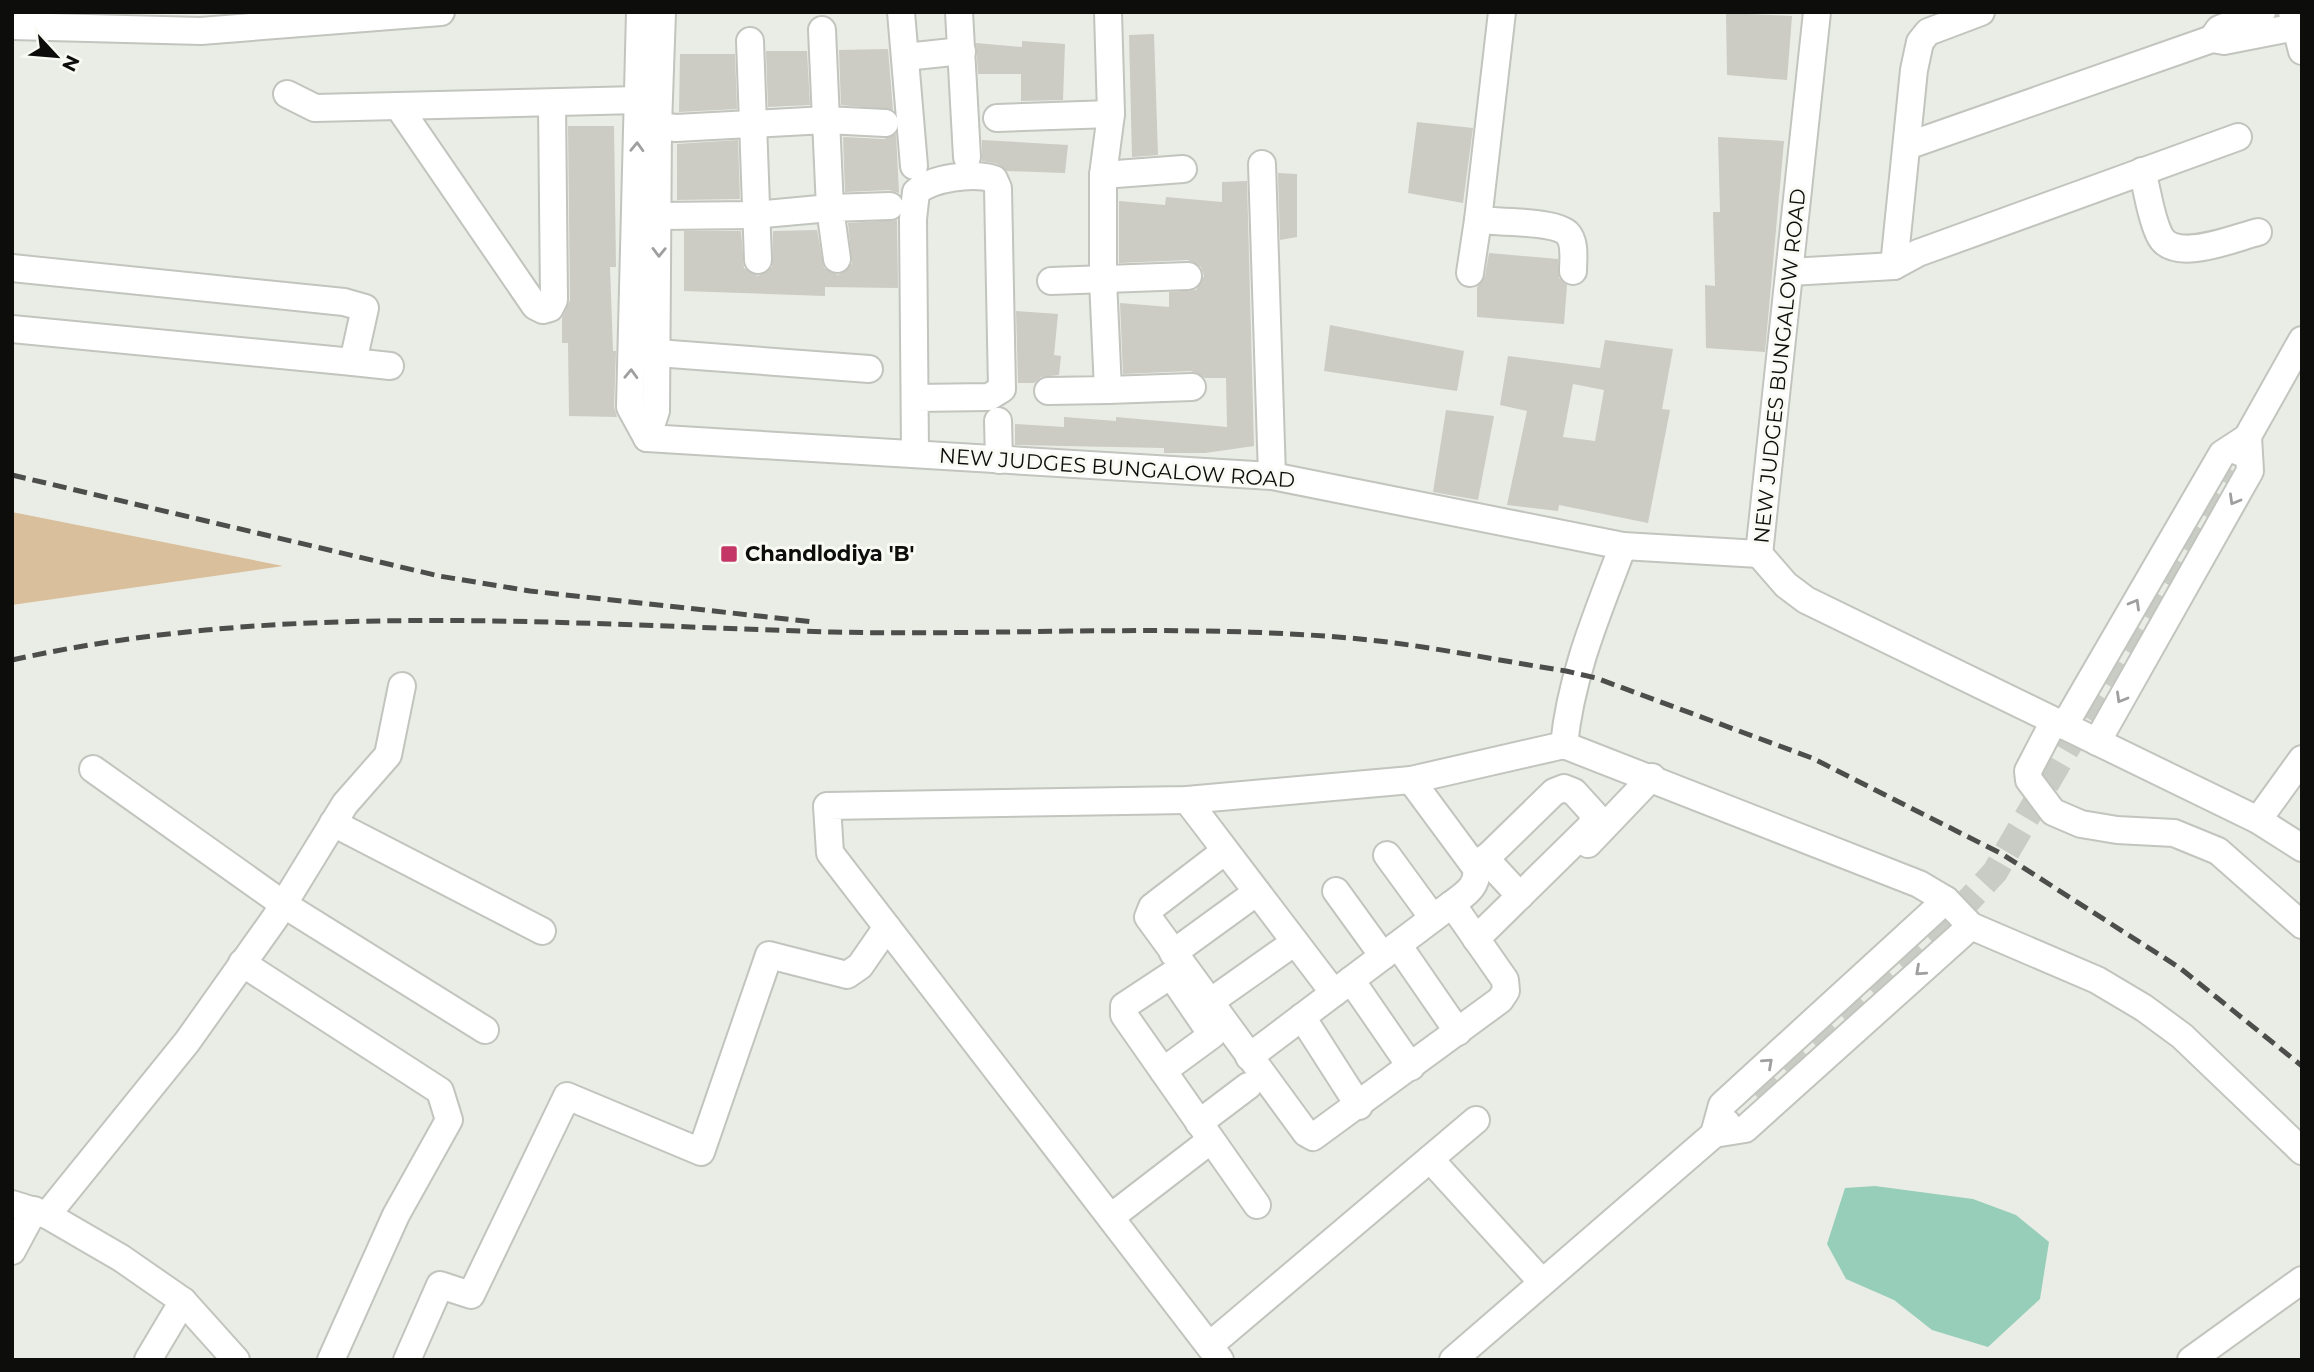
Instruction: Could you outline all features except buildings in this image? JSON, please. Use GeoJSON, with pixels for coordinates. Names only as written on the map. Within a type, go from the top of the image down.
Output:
{"type":"FeatureCollection","features":[{"type":"Feature","properties":{"kind":"street"},"geometry":{"type":"LineString","coordinates":[[12,26],[60,20],[233,21],[438,12]]}},
{"type":"Feature","properties":{"kind":"street"},"geometry":{"type":"LineString","coordinates":[[640,12],[630,407],[647,438]]}},
{"type":"Feature","properties":{"kind":"street"},"geometry":{"type":"LineString","coordinates":[[647,438],[656,411],[658,126],[662,12]]}},
{"type":"Feature","properties":{"kind":"street"},"geometry":{"type":"LineString","coordinates":[[901,12],[914,166]]}},
{"type":"Feature","properties":{"kind":"street"},"geometry":{"type":"LineString","coordinates":[[960,12],[967,157]]}},
{"type":"Feature","properties":{"kind":"street"},"geometry":{"type":"LineString","coordinates":[[1108,12],[1111,114],[1103,175],[1102,280],[1108,390]]}},
{"type":"Feature","properties":{"kind":"street"},"geometry":{"type":"LineString","coordinates":[[1470,273],[1502,12]]}},
{"type":"Feature","properties":{"kind":"street","name":"NEW JUDGES BUNGALOW ROAD"},"geometry":{"type":"LineString","coordinates":[[647,438],[915,452],[999,460],[1272,476],[1623,546],[1759,554],[1817,12]]}},
{"type":"Feature","properties":{"kind":"street"},"geometry":{"type":"LineString","coordinates":[[1894,266],[1920,42],[1928,32],[1980,12]]}},
{"type":"Feature","properties":{"kind":"street"},"geometry":{"type":"LineString","coordinates":[[2212,39],[2219,29],[2262,12]]}},
{"type":"Feature","properties":{"kind":"street"},"geometry":{"type":"LineString","coordinates":[[822,30],[830,208],[837,259]]}},
{"type":"Feature","properties":{"kind":"street"},"geometry":{"type":"LineString","coordinates":[[1907,146],[2212,39],[2224,41],[2297,30]]}},
{"type":"Feature","properties":{"kind":"street"},"geometry":{"type":"LineString","coordinates":[[750,41],[754,215],[758,260]]}},
{"type":"Feature","properties":{"kind":"street"},"geometry":{"type":"LineString","coordinates":[[905,57],[961,51]]}},
{"type":"Feature","properties":{"kind":"street"},"geometry":{"type":"LineString","coordinates":[[287,94],[314,108],[638,100]]}},
{"type":"Feature","properties":{"kind":"street"},"geometry":{"type":"LineString","coordinates":[[398,106],[535,306],[543,310],[550,308],[554,300],[552,103]]}},
{"type":"Feature","properties":{"kind":"street"},"geometry":{"type":"LineString","coordinates":[[997,118],[1111,114]]}},
{"type":"Feature","properties":{"kind":"street"},"geometry":{"type":"LineString","coordinates":[[658,126],[676,128],[826,120],[885,123]]}},
{"type":"Feature","properties":{"kind":"street"},"geometry":{"type":"LineString","coordinates":[[1790,272],[1894,266],[1918,253],[2238,137]]}},
{"type":"Feature","properties":{"kind":"street"},"geometry":{"type":"LineString","coordinates":[[1262,164],[1272,476]]}},
{"type":"Feature","properties":{"kind":"street"},"geometry":{"type":"LineString","coordinates":[[1103,175],[1183,169]]}},
{"type":"Feature","properties":{"kind":"street"},"geometry":{"type":"LineString","coordinates":[[2142,171],[2159,237],[2169,246],[2183,251],[2258,232]]}},
{"type":"Feature","properties":{"kind":"street"},"geometry":{"type":"LineString","coordinates":[[915,398],[989,397],[1002,389],[998,188],[993,179],[984,175],[926,183],[916,192],[913,219],[915,452]]}},
{"type":"Feature","properties":{"kind":"street"},"geometry":{"type":"LineString","coordinates":[[659,216],[754,215],[890,206]]}},
{"type":"Feature","properties":{"kind":"street"},"geometry":{"type":"LineString","coordinates":[[1478,220],[1553,227],[1567,233],[1573,246],[1573,271]]}},
{"type":"Feature","properties":{"kind":"street"},"geometry":{"type":"LineString","coordinates":[[12,268],[344,302],[365,308],[353,362]]}},
{"type":"Feature","properties":{"kind":"street"},"geometry":{"type":"LineString","coordinates":[[1051,281],[1188,276]]}},
{"type":"Feature","properties":{"kind":"street"},"geometry":{"type":"LineString","coordinates":[[12,329],[390,366]]}},
{"type":"Feature","properties":{"kind":"street"},"geometry":{"type":"LineString","coordinates":[[2230,469],[2302,340]]}},
{"type":"Feature","properties":{"kind":"street"},"geometry":{"type":"LineString","coordinates":[[657,353],[869,369]]}},
{"type":"Feature","properties":{"kind":"street"},"geometry":{"type":"LineString","coordinates":[[1048,391],[1192,387]]}},
{"type":"Feature","properties":{"kind":"street"},"geometry":{"type":"LineString","coordinates":[[998,421],[999,460]]}},
{"type":"Feature","properties":{"kind":"street"},"geometry":{"type":"LineString","coordinates":[[2248,437],[2222,454],[2028,771],[2029,780],[2053,812],[2081,824],[2117,830],[2174,833],[2203,842],[2218,851],[2302,925]]}},
{"type":"Feature","properties":{"kind":"street"},"geometry":{"type":"LineString","coordinates":[[2097,742],[2250,471],[2248,437]]}},
{"type":"Feature","properties":{"kind":"street"},"geometry":{"type":"LineString","coordinates":[[1564,745],[1568,705],[1578,664],[1623,546]]}},
{"type":"Feature","properties":{"kind":"street"},"geometry":{"type":"LineString","coordinates":[[1759,554],[1786,585],[1806,600],[2258,820],[2302,848]]}},
{"type":"Feature","properties":{"kind":"street"},"geometry":{"type":"LineString","coordinates":[[12,1251],[31,1210],[187,1042],[283,904],[345,804],[388,755],[402,686]]}},
{"type":"Feature","properties":{"kind":"street"},"geometry":{"type":"LineString","coordinates":[[1476,1120],[1215,1353],[830,853],[827,806],[1186,800],[1411,780],[1564,745],[1652,777],[1919,884],[1946,901],[1970,926],[2097,981],[2144,1008],[2182,1036],[2302,1151]]}},
{"type":"Feature","properties":{"kind":"street"},"geometry":{"type":"LineString","coordinates":[[2258,820],[2302,759]]}},
{"type":"Feature","properties":{"kind":"street"},"geometry":{"type":"LineString","coordinates":[[93,769],[283,904],[485,1030]]}},
{"type":"Feature","properties":{"kind":"street"},"geometry":{"type":"LineString","coordinates":[[1476,939],[1528,897],[1652,777]]}},
{"type":"Feature","properties":{"kind":"street"},"geometry":{"type":"LineString","coordinates":[[1411,780],[1481,863],[1528,897]]}},
{"type":"Feature","properties":{"kind":"street"},"geometry":{"type":"LineString","coordinates":[[1249,1057],[1472,887],[1481,863],[1554,792],[1564,788],[1573,792],[1594,814],[1591,826],[1528,897]]}},
{"type":"Feature","properties":{"kind":"street"},"geometry":{"type":"LineString","coordinates":[[1186,800],[1294,942],[1342,986],[1411,1067]]}},
{"type":"Feature","properties":{"kind":"street"},"geometry":{"type":"LineString","coordinates":[[333,823],[542,931]]}},
{"type":"Feature","properties":{"kind":"street"},"geometry":{"type":"LineString","coordinates":[[1225,851],[1148,912],[1147,917],[1306,1133],[1313,1137],[1458,1032],[1500,1000],[1506,991],[1505,981],[1476,939],[1443,911],[1387,855]]}},
{"type":"Feature","properties":{"kind":"street"},"geometry":{"type":"LineString","coordinates":[[1336,891],[1391,950],[1458,1032]]}},
{"type":"Feature","properties":{"kind":"street"},"geometry":{"type":"LineString","coordinates":[[1173,953],[1257,892]]}},
{"type":"Feature","properties":{"kind":"street"},"geometry":{"type":"LineString","coordinates":[[1714,1134],[1722,1105],[1946,901]]}},
{"type":"Feature","properties":{"kind":"street"},"geometry":{"type":"LineString","coordinates":[[1714,1134],[1745,1129],[1970,926]]}},
{"type":"Feature","properties":{"kind":"street"},"geometry":{"type":"LineString","coordinates":[[407,1360],[440,1285],[471,1295],[566,1094],[701,1152],[769,956],[847,975],[860,966],[887,927]]}},
{"type":"Feature","properties":{"kind":"street"},"geometry":{"type":"LineString","coordinates":[[1210,1002],[1294,942]]}},
{"type":"Feature","properties":{"kind":"street"},"geometry":{"type":"LineString","coordinates":[[242,964],[440,1091],[449,1120],[396,1215],[331,1360]]}},
{"type":"Feature","properties":{"kind":"street"},"geometry":{"type":"LineString","coordinates":[[1302,1017],[1359,1106]]}},
{"type":"Feature","properties":{"kind":"street"},"geometry":{"type":"LineString","coordinates":[[1163,1071],[1257,1205]]}},
{"type":"Feature","properties":{"kind":"street"},"geometry":{"type":"LineString","coordinates":[[1111,1217],[1205,1131],[1248,1086]]}},
{"type":"Feature","properties":{"kind":"street"},"geometry":{"type":"LineString","coordinates":[[1454,1360],[1541,1281],[1757,1097]]}},
{"type":"Feature","properties":{"kind":"street"},"geometry":{"type":"LineString","coordinates":[[1430,1159],[1541,1281]]}},
{"type":"Feature","properties":{"kind":"street"},"geometry":{"type":"LineString","coordinates":[[31,1210],[121,1258],[183,1301],[236,1360]]}},
{"type":"Feature","properties":{"kind":"street"},"geometry":{"type":"LineString","coordinates":[[2191,1360],[2302,1280]]}},
{"type":"Feature","properties":{"kind":"street"},"geometry":{"type":"LineString","coordinates":[[148,1360],[183,1301]]}},
{"type":"Feature","properties":{"kind":"shaded area"},"geometry":{"type":"Polygon","coordinates":[[[12,512],[283,566],[12,605],[12,512]]]}},
{"type":"Feature","properties":{"kind":"shaded area"},"geometry":{"type":"Polygon","coordinates":[[[1875,1186],[1973,1199],[2016,1215],[2049,1242],[2040,1299],[1988,1347],[1932,1330],[1894,1300],[1846,1279],[1827,1244],[1845,1188],[1875,1186]]]}},
{"type":"Feature","properties":{"kind":"tunnel"},"geometry":{"type":"LineString","coordinates":[[1757,1097],[1956,914],[1995,872],[2230,469]]}},
{"type":"Feature","properties":{"kind":"railway"},"geometry":{"type":"LineString","coordinates":[[12,475],[439,576],[530,591],[814,622]]}},
{"type":"Feature","properties":{"kind":"railway"},"geometry":{"type":"LineString","coordinates":[[12,660],[113,641],[215,629],[420,621],[897,633],[1220,631],[1349,638],[1403,644],[1566,671],[1596,678],[1812,758],[2002,854],[2180,968],[2302,1066]]}},
{"type":"Feature","properties":{"kind":"place","name":"Chandlodiya 'B'"},"geometry":{"type":"Point","coordinates":[729,554]}}]}
